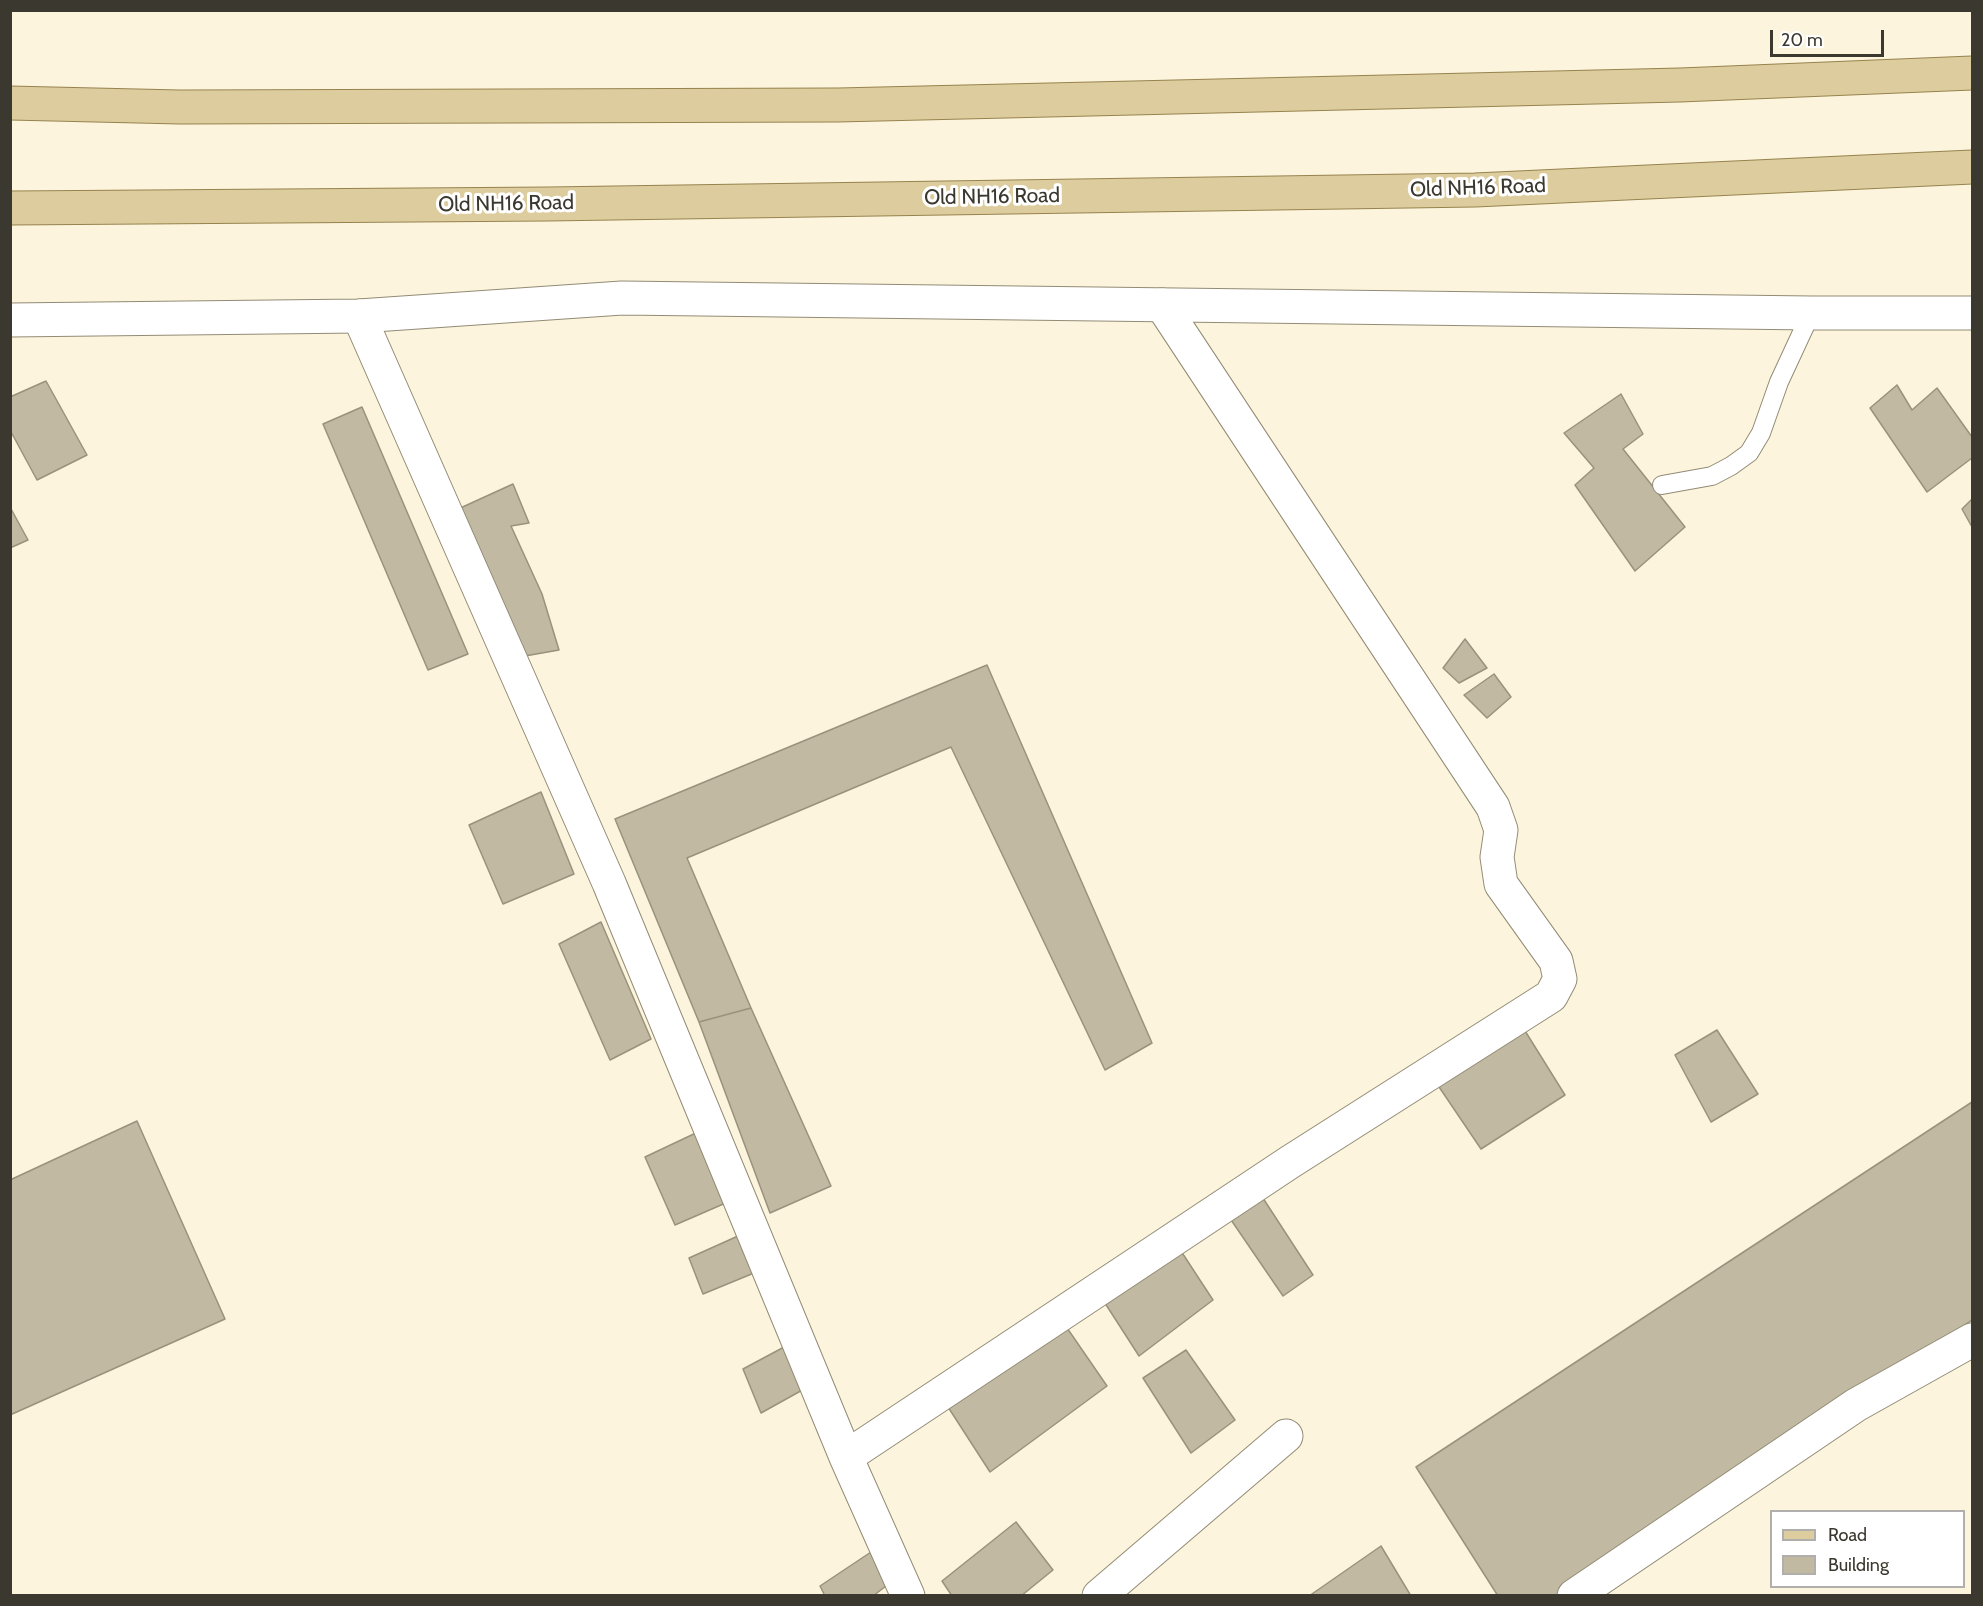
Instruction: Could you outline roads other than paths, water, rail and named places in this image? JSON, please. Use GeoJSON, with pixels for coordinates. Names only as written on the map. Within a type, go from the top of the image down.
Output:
{"type":"FeatureCollection","features":[{"type":"Feature","properties":{"kind":"main road"},"geometry":{"type":"LineString","coordinates":[[10,103],[180,107],[838,105],[1680,85],[1972,74]]}},
{"type":"Feature","properties":{"kind":"main road","name":"Old NH16 Road"},"geometry":{"type":"LineString","coordinates":[[10,208],[584,204],[1474,190],[1972,167]]}},
{"type":"Feature","properties":{"kind":"street"},"geometry":{"type":"LineString","coordinates":[[10,320],[359,316],[622,298],[1972,313]]}},
{"type":"Feature","properties":{"kind":"street"},"geometry":{"type":"LineString","coordinates":[[846,1457],[1290,1162],[1551,996],[1560,979],[1556,961],[1501,884],[1497,857],[1501,830],[1492,807],[1162,305]]}},
{"type":"Feature","properties":{"kind":"street"},"geometry":{"type":"LineString","coordinates":[[359,316],[609,883],[846,1457],[908,1596]]}},
{"type":"Feature","properties":{"kind":"street"},"geometry":{"type":"LineString","coordinates":[[1574,1596],[1856,1406],[1972,1340]]}},
{"type":"Feature","properties":{"kind":"street"},"geometry":{"type":"LineString","coordinates":[[1104,1594],[1286,1436]]}},
{"type":"Feature","properties":{"kind":"lane"},"geometry":{"type":"LineString","coordinates":[[1662,485],[1712,476],[1749,453],[1761,433],[1779,382],[1810,313]]}}]}
